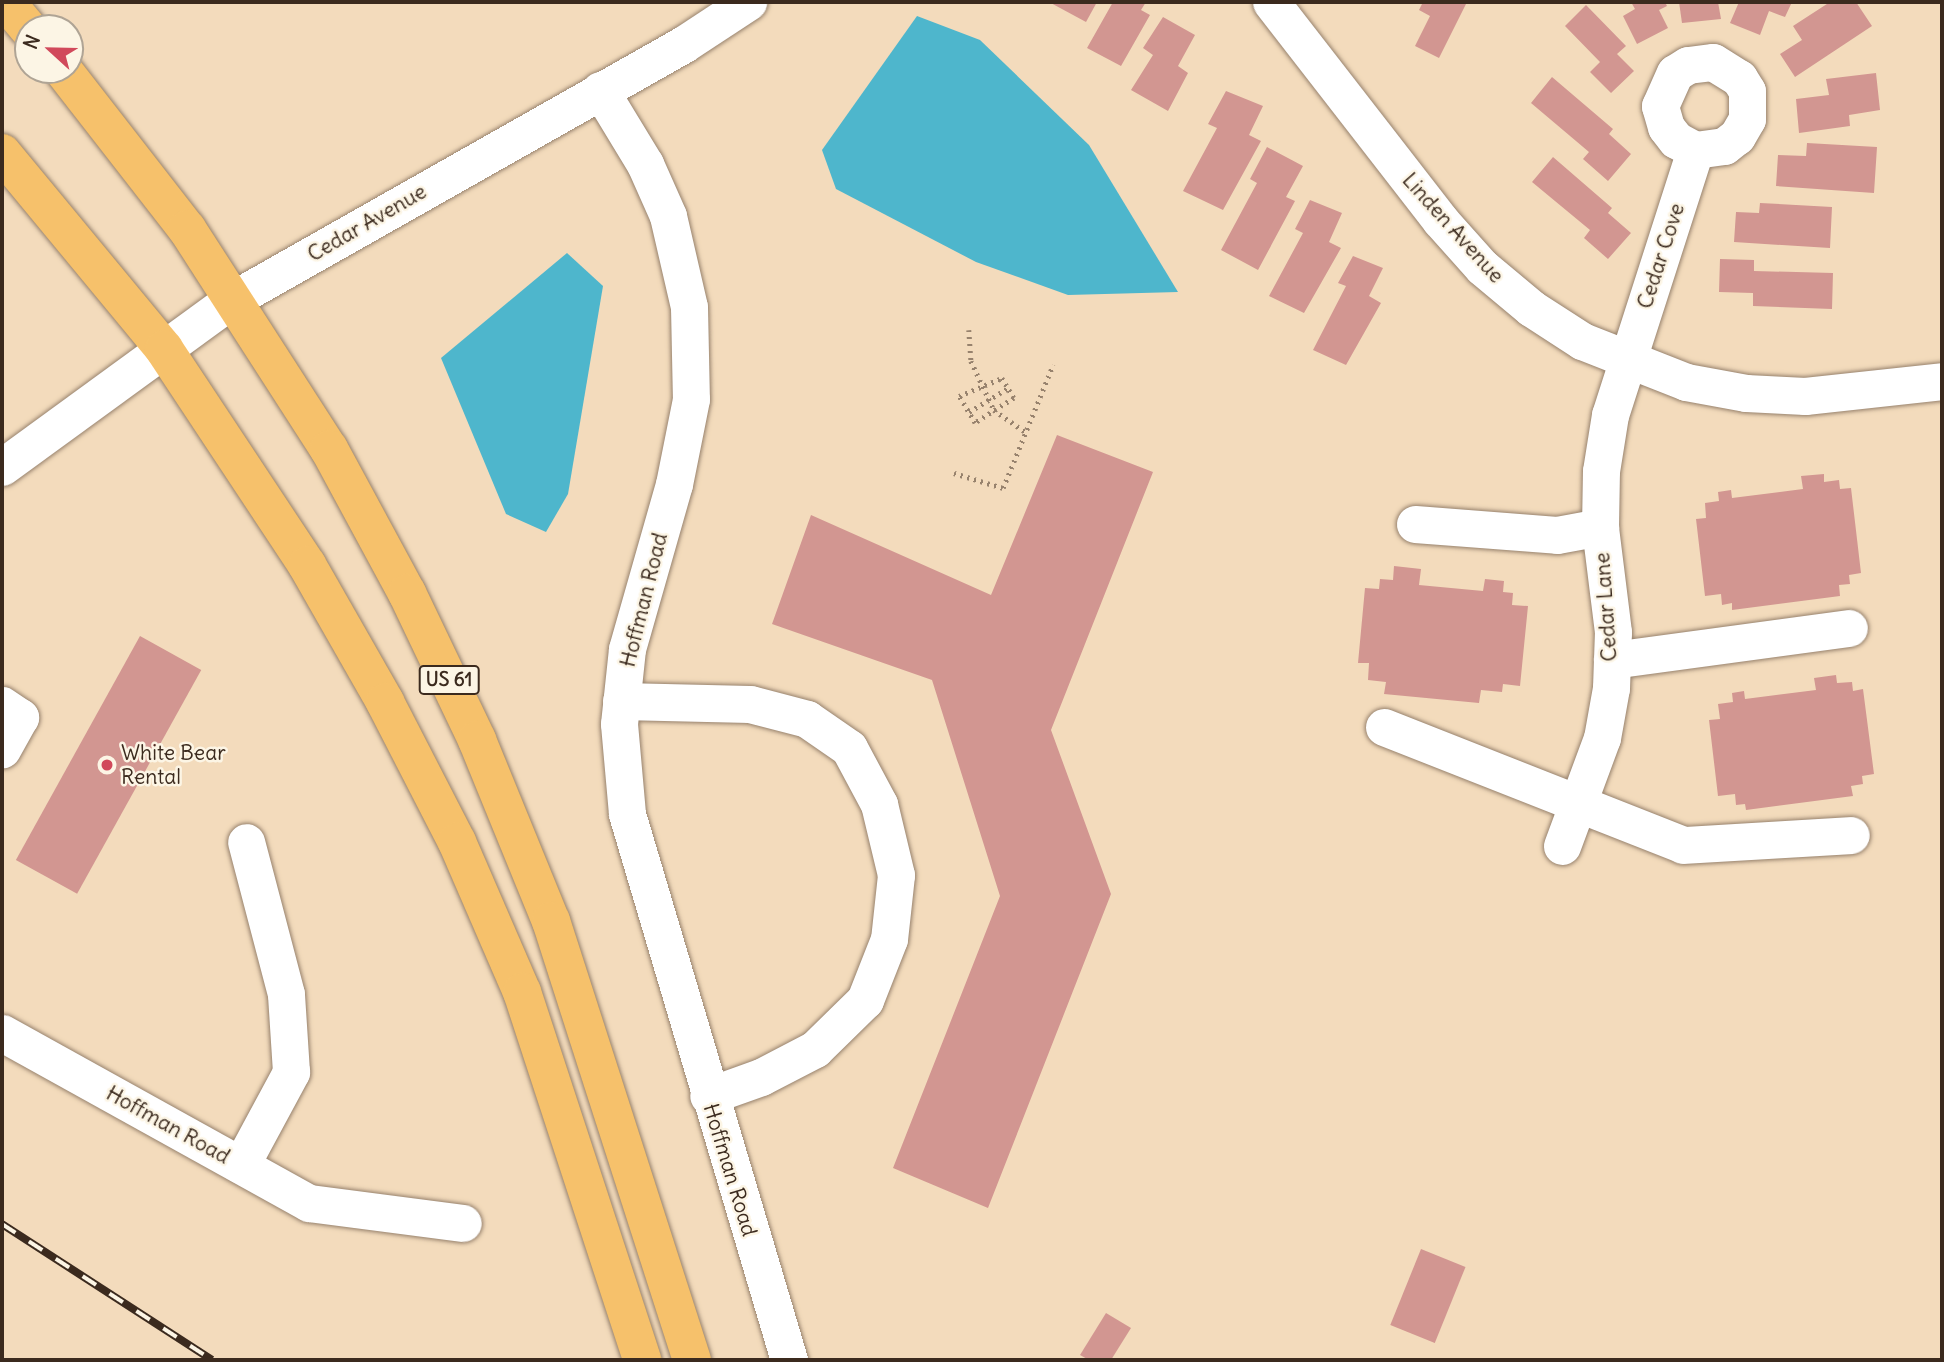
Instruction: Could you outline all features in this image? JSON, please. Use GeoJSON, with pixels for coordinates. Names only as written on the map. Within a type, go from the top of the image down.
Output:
{"type":"FeatureCollection","features":[{"type":"Feature","properties":{"kind":"main road","name":"US 61"},"geometry":{"type":"LineString","coordinates":[[74,84],[187,229],[230,302],[329,449],[407,593],[477,740],[551,921],[692,1360]]}},
{"type":"Feature","properties":{"kind":"main road","name":"US 61"},"geometry":{"type":"LineString","coordinates":[[2,153],[164,349],[307,565],[385,702],[457,842],[522,992],[642,1360]]}},
{"type":"Feature","properties":{"kind":"street","name":"Cedar Avenue"},"geometry":{"type":"LineString","coordinates":[[2,467],[230,302],[684,44],[748,2]]}},
{"type":"Feature","properties":{"kind":"street","name":"Linden Avenue"},"geometry":{"type":"LineString","coordinates":[[1271,2],[1440,220],[1482,267],[1531,308],[1627,362],[1686,382],[1746,393],[1805,396],[1942,381]]}},
{"type":"Feature","properties":{"kind":"street","name":"Hoffman Road"},"geometry":{"type":"LineString","coordinates":[[600,90],[645,164],[668,216],[689,307],[691,399],[674,484],[627,649],[621,701],[627,814],[708,1096],[789,1360]]}},
{"type":"Feature","properties":{"kind":"street","name":"Cedar Cove"},"geometry":{"type":"LineString","coordinates":[[1627,362],[1695,150]]}},
{"type":"Feature","properties":{"kind":"street","name":"Cedar Lane"},"geometry":{"type":"LineString","coordinates":[[1562,846],[1602,738],[1612,660],[1600,527],[1603,460],[1610,415],[1627,362]]}},
{"type":"Feature","properties":{"kind":"street"},"geometry":{"type":"LineString","coordinates":[[1415,524],[1557,535],[1600,527]]}},
{"type":"Feature","properties":{"kind":"street"},"geometry":{"type":"LineString","coordinates":[[1612,660],[1849,628]]}},
{"type":"Feature","properties":{"kind":"street"},"geometry":{"type":"LineString","coordinates":[[621,701],[750,704],[807,719],[849,748],[879,804],[895,875],[889,939],[865,1000],[815,1049],[761,1077],[708,1096]]}},
{"type":"Feature","properties":{"kind":"street"},"geometry":{"type":"LineString","coordinates":[[2,705],[20,717],[2,749]]}},
{"type":"Feature","properties":{"kind":"street"},"geometry":{"type":"LineString","coordinates":[[1384,727],[1578,807],[1683,845],[1851,835]]}},
{"type":"Feature","properties":{"kind":"street"},"geometry":{"type":"LineString","coordinates":[[241,1166],[291,1073],[286,994],[246,842]]}},
{"type":"Feature","properties":{"kind":"street","name":"Hoffman Road"},"geometry":{"type":"LineString","coordinates":[[2,1032],[309,1203],[463,1223]]}},
{"type":"Feature","properties":{"kind":"path"},"geometry":{"type":"LineString","coordinates":[[969,330],[971,361],[995,410],[1026,432]]}},
{"type":"Feature","properties":{"kind":"path"},"geometry":{"type":"LineString","coordinates":[[954,472],[1003,488],[1053,365]]}},
{"type":"Feature","properties":{"kind":"path"},"geometry":{"type":"LineString","coordinates":[[1002,378],[1014,398],[975,423],[959,396],[983,386],[1002,378]]}},
{"type":"Feature","properties":{"kind":"path"},"geometry":{"type":"LineString","coordinates":[[969,412],[1008,388]]}},
{"type":"Feature","properties":{"kind":"water"},"geometry":{"type":"Polygon","coordinates":[[[917,16],[980,40],[1089,145],[1178,292],[1068,295],[976,262],[836,189],[822,150],[917,16]]]}},
{"type":"Feature","properties":{"kind":"water"},"geometry":{"type":"Polygon","coordinates":[[[567,253],[603,286],[568,494],[546,532],[506,514],[441,358],[567,253]]]}},
{"type":"Feature","properties":{"kind":"building"},"geometry":{"type":"Polygon","coordinates":[[[1049,2],[1097,2],[1086,22],[1049,2]]]}},
{"type":"Feature","properties":{"kind":"building"},"geometry":{"type":"Polygon","coordinates":[[[1113,2],[1146,2],[1141,10],[1150,15],[1121,66],[1087,48],[1113,2]]]}},
{"type":"Feature","properties":{"kind":"building"},"geometry":{"type":"Polygon","coordinates":[[[1423,2],[1467,2],[1439,58],[1415,46],[1430,16],[1419,10],[1423,2]]]}},
{"type":"Feature","properties":{"kind":"building"},"geometry":{"type":"Polygon","coordinates":[[[1631,2],[1665,2],[1667,6],[1659,10],[1668,28],[1637,44],[1623,16],[1635,9],[1631,2]]]}},
{"type":"Feature","properties":{"kind":"building"},"geometry":{"type":"Polygon","coordinates":[[[1679,2],[1718,2],[1721,19],[1682,23],[1679,2]]]}},
{"type":"Feature","properties":{"kind":"building"},"geometry":{"type":"Polygon","coordinates":[[[1739,2],[1792,2],[1785,17],[1769,11],[1760,35],[1730,23],[1739,2]]]}},
{"type":"Feature","properties":{"kind":"building"},"geometry":{"type":"Polygon","coordinates":[[[1830,2],[1856,2],[1872,26],[1795,77],[1780,54],[1802,40],[1793,26],[1830,2]]]}},
{"type":"Feature","properties":{"kind":"building"},"geometry":{"type":"Polygon","coordinates":[[[1586,5],[1626,46],[1617,54],[1634,71],[1611,93],[1590,72],[1600,62],[1565,26],[1586,5]]]}},
{"type":"Feature","properties":{"kind":"building"},"geometry":{"type":"Polygon","coordinates":[[[1163,17],[1195,35],[1178,66],[1188,73],[1168,111],[1131,90],[1153,55],[1143,48],[1163,17]]]}},
{"type":"Feature","properties":{"kind":"building"},"geometry":{"type":"Polygon","coordinates":[[[1876,73],[1880,110],[1849,115],[1850,126],[1799,133],[1796,99],[1829,95],[1826,79],[1876,73]]]}},
{"type":"Feature","properties":{"kind":"building"},"geometry":{"type":"Polygon","coordinates":[[[1552,77],[1613,129],[1609,134],[1631,154],[1608,181],[1583,159],[1589,152],[1531,103],[1552,77]]]}},
{"type":"Feature","properties":{"kind":"building"},"geometry":{"type":"Polygon","coordinates":[[[1226,91],[1263,106],[1249,135],[1261,141],[1223,210],[1183,191],[1217,128],[1208,124],[1226,91]]]}},
{"type":"Feature","properties":{"kind":"building"},"geometry":{"type":"Polygon","coordinates":[[[1807,143],[1877,147],[1874,193],[1776,186],[1778,155],[1806,156],[1807,143]]]}},
{"type":"Feature","properties":{"kind":"building"},"geometry":{"type":"Polygon","coordinates":[[[1267,147],[1303,166],[1286,197],[1295,201],[1258,270],[1221,250],[1257,183],[1250,179],[1267,147]]]}},
{"type":"Feature","properties":{"kind":"building"},"geometry":{"type":"Polygon","coordinates":[[[1553,157],[1612,208],[1608,213],[1631,233],[1608,259],[1584,238],[1590,230],[1532,182],[1553,157]]]}},
{"type":"Feature","properties":{"kind":"building"},"geometry":{"type":"Polygon","coordinates":[[[1310,200],[1342,213],[1329,242],[1341,248],[1304,313],[1269,296],[1303,233],[1295,229],[1310,200]]]}},
{"type":"Feature","properties":{"kind":"building"},"geometry":{"type":"Polygon","coordinates":[[[1760,203],[1832,207],[1830,248],[1734,242],[1736,212],[1759,213],[1760,203]]]}},
{"type":"Feature","properties":{"kind":"building"},"geometry":{"type":"Polygon","coordinates":[[[1353,256],[1383,268],[1369,296],[1381,303],[1346,365],[1313,350],[1346,286],[1338,283],[1353,256]]]}},
{"type":"Feature","properties":{"kind":"building"},"geometry":{"type":"Polygon","coordinates":[[[1720,259],[1754,260],[1754,271],[1833,273],[1832,309],[1753,306],[1753,293],[1719,292],[1720,259]]]}},
{"type":"Feature","properties":{"kind":"building"},"geometry":{"type":"Polygon","coordinates":[[[1057,435],[1153,472],[1051,730],[1111,894],[988,1208],[893,1168],[1000,896],[932,680],[772,624],[811,515],[991,595],[1057,435]]]}},
{"type":"Feature","properties":{"kind":"building"},"geometry":{"type":"Polygon","coordinates":[[[1824,474],[1824,482],[1839,480],[1840,489],[1851,488],[1861,573],[1849,575],[1850,584],[1839,585],[1840,596],[1732,610],[1732,603],[1722,605],[1721,594],[1705,596],[1696,519],[1706,518],[1705,503],[1719,501],[1718,492],[1731,490],[1732,498],[1803,489],[1801,476],[1824,474]]]}},
{"type":"Feature","properties":{"kind":"building"},"geometry":{"type":"Polygon","coordinates":[[[1394,566],[1421,569],[1419,585],[1483,591],[1485,579],[1504,581],[1503,592],[1513,593],[1512,605],[1528,606],[1520,686],[1503,684],[1502,692],[1481,690],[1479,703],[1384,694],[1386,682],[1368,680],[1369,663],[1358,663],[1365,588],[1379,589],[1380,579],[1393,580],[1394,566]]]}},
{"type":"Feature","properties":{"kind":"building","name":"White Bear Rental"},"geometry":{"type":"Polygon","coordinates":[[[140,636],[201,670],[77,894],[16,860],[140,636]]]}},
{"type":"Feature","properties":{"kind":"building"},"geometry":{"type":"Polygon","coordinates":[[[1836,675],[1837,683],[1852,682],[1853,691],[1863,689],[1874,774],[1862,776],[1863,784],[1851,786],[1853,796],[1746,810],[1745,804],[1736,805],[1735,794],[1718,796],[1709,720],[1720,719],[1718,704],[1733,702],[1732,693],[1744,691],[1745,699],[1816,690],[1814,678],[1836,675]]]}},
{"type":"Feature","properties":{"kind":"building"},"geometry":{"type":"Polygon","coordinates":[[[1421,1249],[1466,1267],[1435,1343],[1390,1325],[1421,1249]]]}},
{"type":"Feature","properties":{"kind":"building"},"geometry":{"type":"Polygon","coordinates":[[[1106,1313],[1131,1328],[1111,1360],[1089,1360],[1080,1355],[1106,1313]]]}},
{"type":"Feature","properties":{"kind":"railway"},"geometry":{"type":"LineString","coordinates":[[2,1224],[212,1360]]}},
{"type":"Feature","properties":{"kind":"place","name":"White Bear Rental"},"geometry":{"type":"Point","coordinates":[107,765]}}]}
